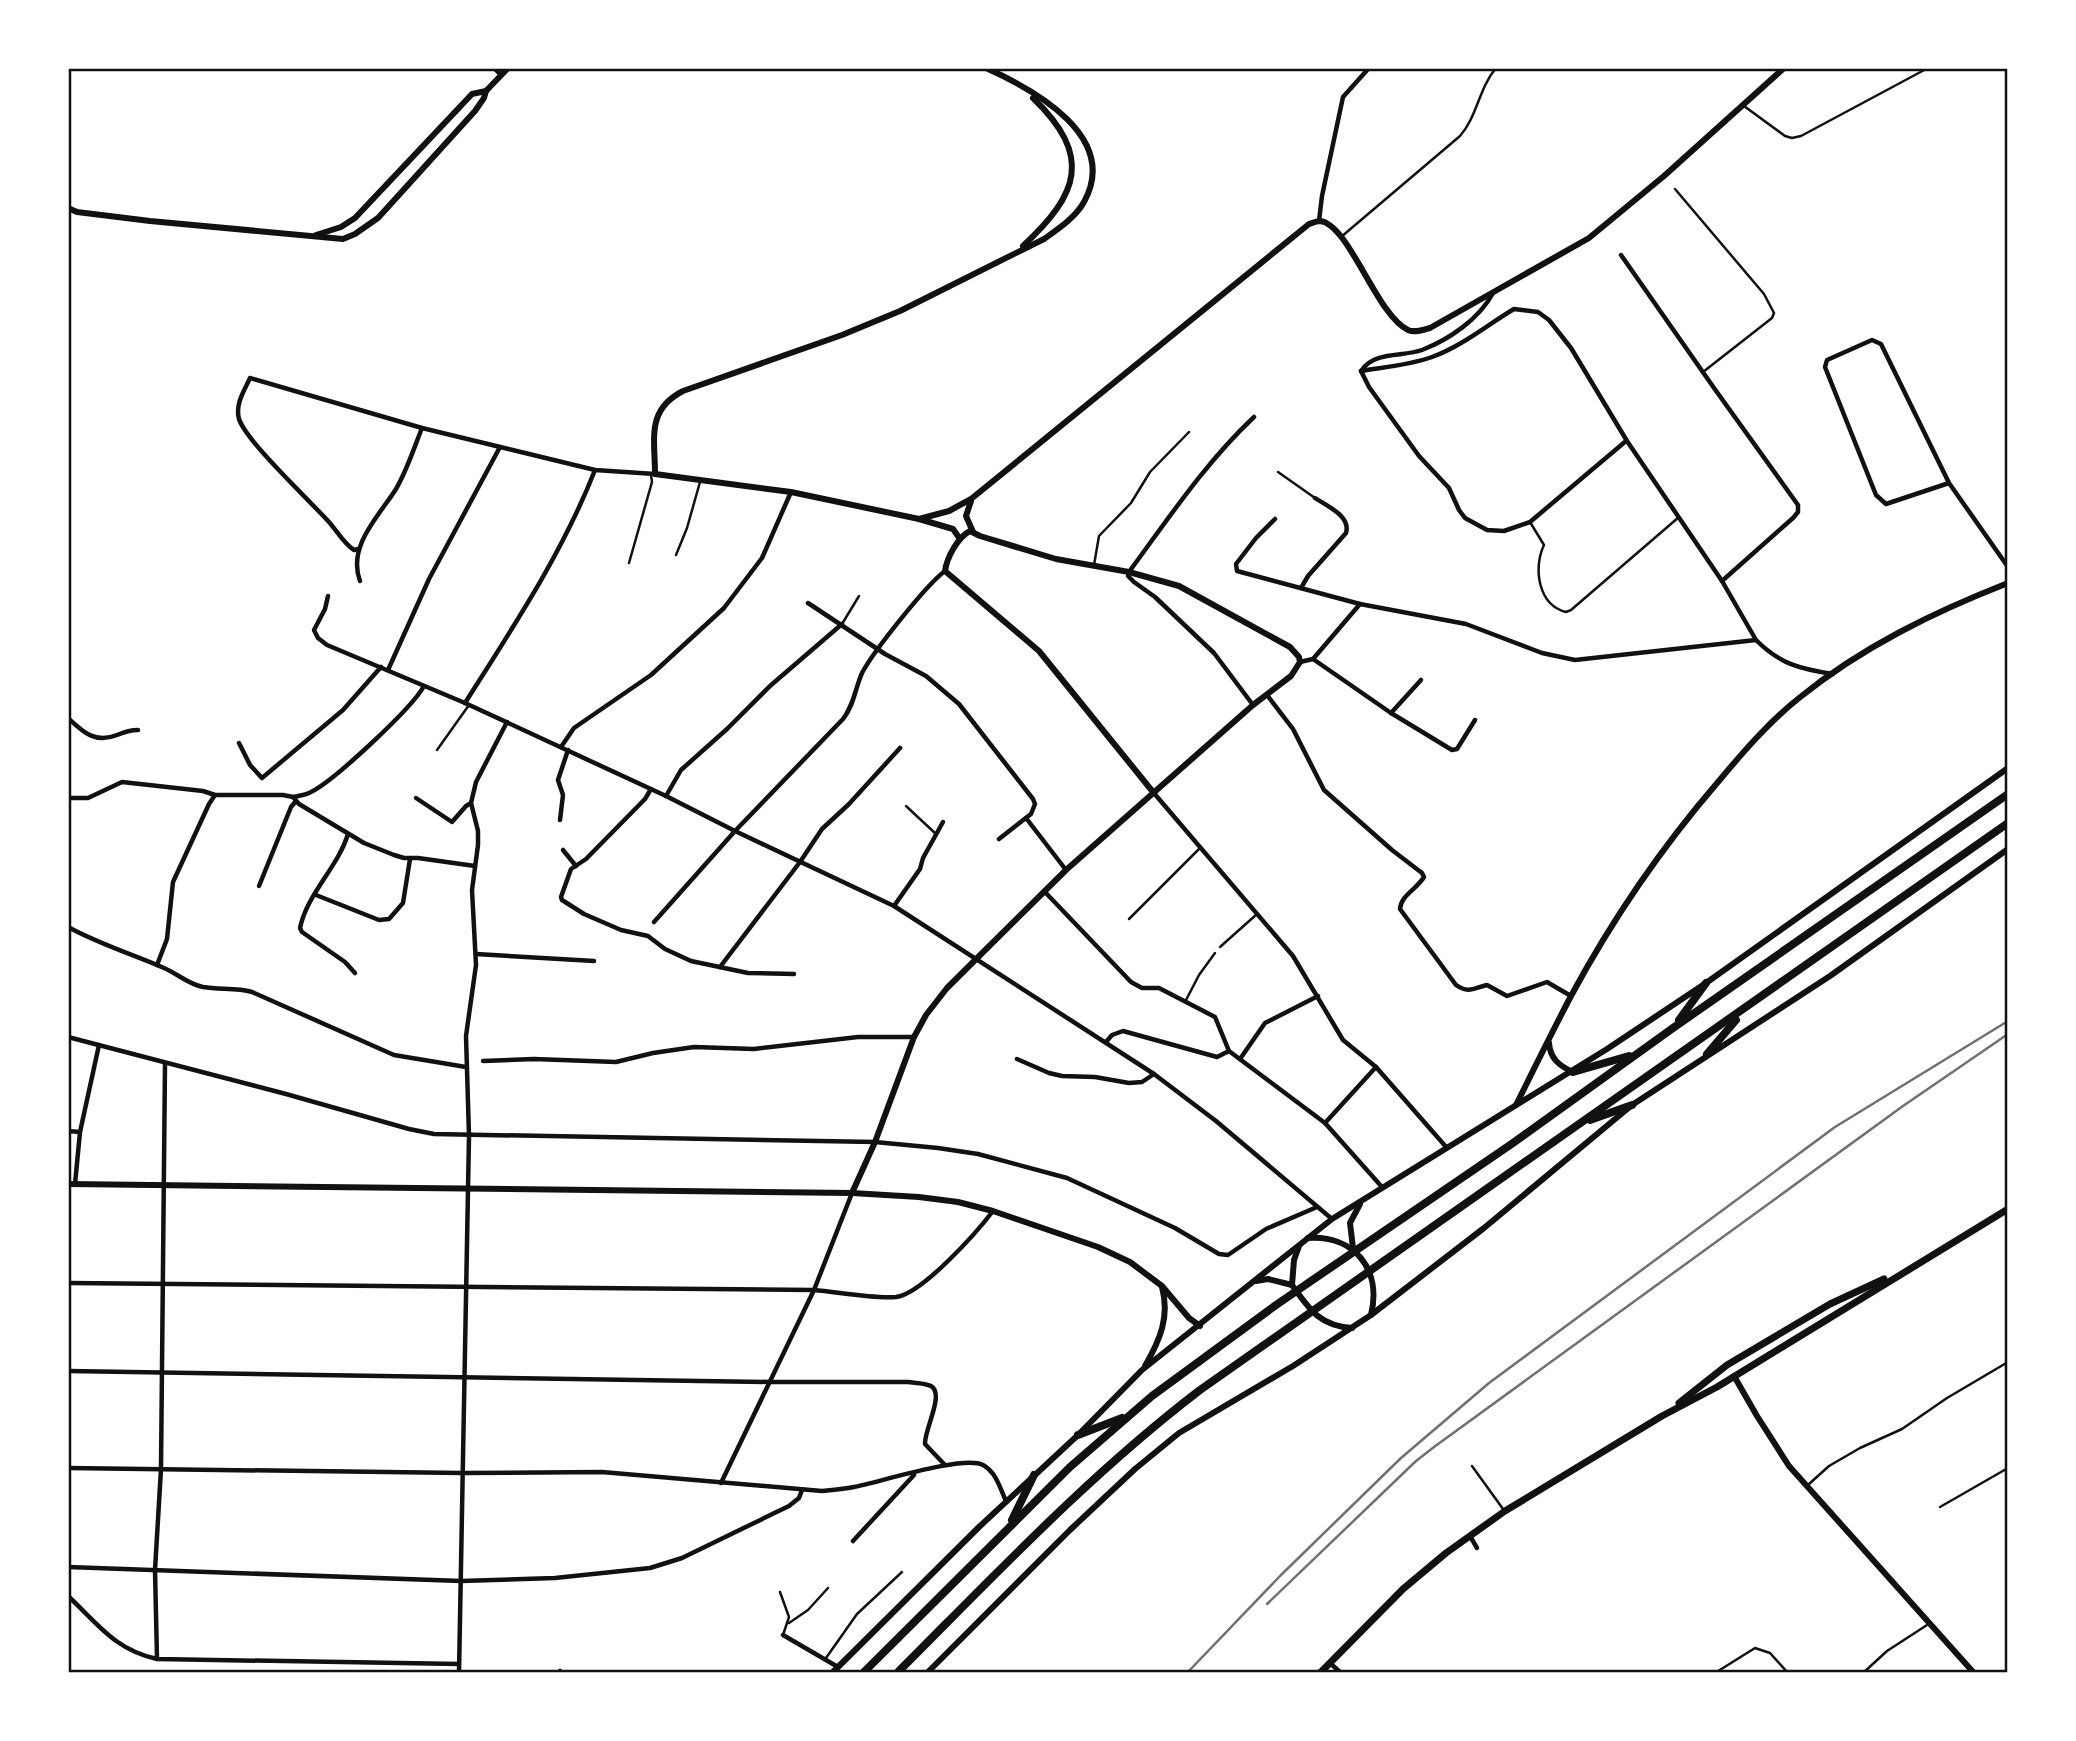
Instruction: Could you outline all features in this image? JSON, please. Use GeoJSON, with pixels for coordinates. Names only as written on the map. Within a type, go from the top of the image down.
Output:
{"type":"FeatureCollection","features":[{"type":"Feature","properties":{"kind":"highway"},"geometry":{"type":"LineString","coordinates":[[863,1673],[1008,1527],[1128,1415],[1276,1305],[1513,1143],[2008,794]]}},
{"type":"Feature","properties":{"kind":"highway"},"geometry":{"type":"LineString","coordinates":[[897,1673],[1049,1520],[1114,1460],[1200,1390],[2008,823]]}},
{"type":"Feature","properties":{"kind":"highway"},"geometry":{"type":"LineString","coordinates":[[1673,1028],[1706,983]]}},
{"type":"Feature","properties":{"kind":"highway"},"geometry":{"type":"LineString","coordinates":[[1707,1054],[1744,1010]]}},
{"type":"Feature","properties":{"kind":"highway"},"geometry":{"type":"LineString","coordinates":[[1573,1072],[1636,1054]]}},
{"type":"Feature","properties":{"kind":"highway"},"geometry":{"type":"LineString","coordinates":[[1577,1124],[1632,1105]]}},
{"type":"Feature","properties":{"kind":"highway"},"geometry":{"type":"LineString","coordinates":[[1078,1435],[1128,1415]]}},
{"type":"Feature","properties":{"kind":"highway"},"geometry":{"type":"LineString","coordinates":[[1008,1527],[1034,1475]]}},
{"type":"Feature","properties":{"kind":"main road"},"geometry":{"type":"LineString","coordinates":[[1320,1673],[1403,1589],[1505,1511],[1662,1416],[1734,1377],[2008,1209]]}},
{"type":"Feature","properties":{"kind":"main road"},"geometry":{"type":"LineString","coordinates":[[1662,1416],[1727,1365],[1830,1304],[1913,1266]]}},
{"type":"Feature","properties":{"kind":"street"},"geometry":{"type":"LineString","coordinates":[[494,68],[501,75]]}},
{"type":"Feature","properties":{"kind":"street"},"geometry":{"type":"LineString","coordinates":[[68,208],[77,212],[150,221],[343,239],[378,218],[475,111],[486,91],[508,68]]}},
{"type":"Feature","properties":{"kind":"street"},"geometry":{"type":"LineString","coordinates":[[653,474],[656,416],[673,396],[900,312],[1044,239],[1066,223],[1083,204],[1092,182],[1093,160],[1086,140],[1053,107],[986,68]]}},
{"type":"Feature","properties":{"kind":"street"},"geometry":{"type":"LineString","coordinates":[[1319,221],[1319,209],[1343,97],[1369,68]]}},
{"type":"Feature","properties":{"kind":"street"},"geometry":{"type":"LineString","coordinates":[[960,539],[946,520],[952,510],[971,499],[1297,232],[1319,221],[1331,226],[1395,320],[1409,330],[1430,328],[1589,238],[1664,176],[1784,68]]}},
{"type":"Feature","properties":{"kind":"street"},"geometry":{"type":"LineString","coordinates":[[1017,252],[1057,210],[1069,189],[1072,168],[1069,146],[1059,126],[1024,89]]}},
{"type":"Feature","properties":{"kind":"street"},"geometry":{"type":"LineString","coordinates":[[311,237],[341,227],[355,218],[472,94],[486,91]]}},
{"type":"Feature","properties":{"kind":"street"},"geometry":{"type":"LineString","coordinates":[[1621,255],[1798,505],[1798,512],[1793,518],[1722,581]]}},
{"type":"Feature","properties":{"kind":"street"},"geometry":{"type":"LineString","coordinates":[[1361,371],[1374,360],[1424,349],[1460,328],[1485,308],[1493,293]]}},
{"type":"Feature","properties":{"kind":"street"},"geometry":{"type":"LineString","coordinates":[[1361,371],[1433,357],[1514,309],[1538,312],[1549,320],[1570,348],[1627,441],[1722,581],[1756,640],[1771,655],[1783,662],[1805,670],[1833,674]]}},
{"type":"Feature","properties":{"kind":"street"},"geometry":{"type":"LineString","coordinates":[[1949,483],[1886,504],[1880,500],[1825,367],[1827,360],[1871,340],[1881,344],[1949,483],[2000,560],[2008,567]]}},
{"type":"Feature","properties":{"kind":"street"},"geometry":{"type":"LineString","coordinates":[[1361,371],[1369,387],[1419,456],[1449,488],[1465,518],[1479,527],[1494,531],[1504,531],[1530,522],[1627,441]]}},
{"type":"Feature","properties":{"kind":"street"},"geometry":{"type":"LineString","coordinates":[[359,549],[349,547],[328,520],[245,432],[238,412],[239,402],[250,378],[422,428],[595,470],[653,474],[791,492],[919,519],[952,529],[959,529],[966,519]]}},
{"type":"Feature","properties":{"kind":"street"},"geometry":{"type":"LineString","coordinates":[[1253,705],[1214,653],[1155,597],[1130,579],[1129,572],[1235,436],[1254,417]]}},
{"type":"Feature","properties":{"kind":"street"},"geometry":{"type":"LineString","coordinates":[[360,581],[356,570],[359,549],[374,519],[397,488],[422,428]]}},
{"type":"Feature","properties":{"kind":"street"},"geometry":{"type":"LineString","coordinates":[[388,670],[429,579],[500,447]]}},
{"type":"Feature","properties":{"kind":"street"},"geometry":{"type":"LineString","coordinates":[[467,704],[552,563],[595,470]]}},
{"type":"Feature","properties":{"kind":"street"},"geometry":{"type":"LineString","coordinates":[[561,747],[574,728],[651,676],[724,608],[762,558],[791,492]]}},
{"type":"Feature","properties":{"kind":"street"},"geometry":{"type":"LineString","coordinates":[[1301,588],[1348,527],[1345,520],[1315,498]]}},
{"type":"Feature","properties":{"kind":"street"},"geometry":{"type":"LineString","coordinates":[[960,539],[971,499]]}},
{"type":"Feature","properties":{"kind":"street"},"geometry":{"type":"LineString","coordinates":[[919,519],[960,509],[973,532],[980,537],[1056,559],[1129,572],[1179,586],[1290,647],[1300,662]]}},
{"type":"Feature","properties":{"kind":"street"},"geometry":{"type":"LineString","coordinates":[[1275,519],[1236,564],[1236,570],[1242,574],[1360,604],[1466,624],[1542,653],[1575,660],[1756,640]]}},
{"type":"Feature","properties":{"kind":"street"},"geometry":{"type":"LineString","coordinates":[[654,922],[735,831],[844,719],[850,710],[863,673],[913,606],[945,571],[946,563],[960,539],[965,533],[973,532]]}},
{"type":"Feature","properties":{"kind":"street"},"geometry":{"type":"LineString","coordinates":[[945,571],[1039,651],[1153,792],[1301,966],[1343,1040],[1376,1067],[1447,1148]]}},
{"type":"Feature","properties":{"kind":"street"},"geometry":{"type":"LineString","coordinates":[[1515,1107],[1571,996],[1633,895],[1698,805],[1771,723],[1800,697],[1895,633],[2008,583]]}},
{"type":"Feature","properties":{"kind":"street"},"geometry":{"type":"LineString","coordinates":[[328,596],[314,631],[327,645],[568,750],[894,906],[1154,1074],[1216,1121],[1332,1219]]}},
{"type":"Feature","properties":{"kind":"street"},"geometry":{"type":"LineString","coordinates":[[808,603],[926,676],[965,710],[1033,799],[1034,809],[999,839]]}},
{"type":"Feature","properties":{"kind":"street"},"geometry":{"type":"LineString","coordinates":[[721,1483],[814,1290],[875,1142],[914,1037],[926,1015],[947,988],[1066,870],[1253,705],[1291,676],[1300,662],[1313,659],[1360,604]]}},
{"type":"Feature","properties":{"kind":"street"},"geometry":{"type":"LineString","coordinates":[[666,796],[681,770],[770,686],[842,624]]}},
{"type":"Feature","properties":{"kind":"street"},"geometry":{"type":"LineString","coordinates":[[1313,659],[1391,713],[1452,750],[1457,749],[1475,720]]}},
{"type":"Feature","properties":{"kind":"street"},"geometry":{"type":"LineString","coordinates":[[239,743],[250,765],[262,778],[343,710],[381,667]]}},
{"type":"Feature","properties":{"kind":"street"},"geometry":{"type":"LineString","coordinates":[[1391,713],[1421,680]]}},
{"type":"Feature","properties":{"kind":"street"},"geometry":{"type":"LineString","coordinates":[[259,886],[294,799],[321,786],[359,754],[393,722],[424,686]]}},
{"type":"Feature","properties":{"kind":"street"},"geometry":{"type":"LineString","coordinates":[[1266,694],[1293,729],[1324,790],[1422,873],[1424,877],[1421,883],[1403,899],[1400,909],[1456,985],[1472,991],[1488,985],[1507,996],[1547,982],[1571,996]]}},
{"type":"Feature","properties":{"kind":"street"},"geometry":{"type":"LineString","coordinates":[[68,718],[90,737],[109,738],[138,730]]}},
{"type":"Feature","properties":{"kind":"street"},"geometry":{"type":"LineString","coordinates":[[459,1673],[466,1377],[466,1036],[476,954],[472,901],[478,831],[471,803],[476,782],[507,722]]}},
{"type":"Feature","properties":{"kind":"street"},"geometry":{"type":"LineString","coordinates":[[720,967],[822,829],[849,804],[900,748]]}},
{"type":"Feature","properties":{"kind":"street"},"geometry":{"type":"LineString","coordinates":[[560,820],[563,795],[558,780],[568,750]]}},
{"type":"Feature","properties":{"kind":"street"},"geometry":{"type":"LineString","coordinates":[[783,1635],[825,1660],[835,1670],[1142,1370],[1332,1219],[1573,1072],[1706,983],[2008,768]]}},
{"type":"Feature","properties":{"kind":"street"},"geometry":{"type":"LineString","coordinates":[[68,798],[88,798],[122,782],[203,791],[215,795],[283,794],[363,843],[411,859],[475,866]]}},
{"type":"Feature","properties":{"kind":"street"},"geometry":{"type":"LineString","coordinates":[[651,789],[626,819],[567,874],[561,897],[584,914],[621,930],[648,936],[665,949],[691,961],[748,974],[794,974]]}},
{"type":"Feature","properties":{"kind":"street"},"geometry":{"type":"LineString","coordinates":[[157,965],[167,939],[173,883],[215,795]]}},
{"type":"Feature","properties":{"kind":"street"},"geometry":{"type":"LineString","coordinates":[[416,798],[452,822],[471,803]]}},
{"type":"Feature","properties":{"kind":"street"},"geometry":{"type":"LineString","coordinates":[[1026,818],[1066,870]]}},
{"type":"Feature","properties":{"kind":"street"},"geometry":{"type":"LineString","coordinates":[[894,906],[920,869],[923,858],[943,822]]}},
{"type":"Feature","properties":{"kind":"street"},"geometry":{"type":"LineString","coordinates":[[348,834],[345,845],[300,928],[345,962],[355,974]]}},
{"type":"Feature","properties":{"kind":"street"},"geometry":{"type":"LineString","coordinates":[[927,1673],[1070,1530],[1169,1441],[1371,1315],[1484,1228],[1632,1105],[1830,976],[2008,849]]}},
{"type":"Feature","properties":{"kind":"street"},"geometry":{"type":"LineString","coordinates":[[563,850],[576,866]]}},
{"type":"Feature","properties":{"kind":"street"},"geometry":{"type":"LineString","coordinates":[[316,895],[379,920],[389,919],[403,903],[411,859]]}},
{"type":"Feature","properties":{"kind":"street"},"geometry":{"type":"LineString","coordinates":[[1044,891],[1131,982],[1142,988],[1159,988],[1218,1020],[1229,1051],[1325,1124],[1383,1188]]}},
{"type":"Feature","properties":{"kind":"street"},"geometry":{"type":"LineString","coordinates":[[68,927],[104,945],[157,965],[190,983],[252,992],[394,1055],[466,1067]]}},
{"type":"Feature","properties":{"kind":"street"},"geometry":{"type":"LineString","coordinates":[[476,954],[594,961]]}},
{"type":"Feature","properties":{"kind":"street"},"geometry":{"type":"LineString","coordinates":[[1240,1059],[1265,1023],[1318,996]]}},
{"type":"Feature","properties":{"kind":"street"},"geometry":{"type":"LineString","coordinates":[[1106,1042],[1112,1035],[1123,1031],[1217,1057],[1229,1051]]}},
{"type":"Feature","properties":{"kind":"street"},"geometry":{"type":"LineString","coordinates":[[68,1037],[433,1134],[875,1142],[978,1154],[1051,1173],[1127,1204],[1219,1254],[1228,1255],[1266,1229],[1317,1207]]}},
{"type":"Feature","properties":{"kind":"street"},"geometry":{"type":"LineString","coordinates":[[483,1061],[534,1059],[616,1062],[694,1047],[754,1049],[858,1037],[914,1037]]}},
{"type":"Feature","properties":{"kind":"street"},"geometry":{"type":"LineString","coordinates":[[1549,1041],[1552,1056],[1564,1068],[1573,1072]]}},
{"type":"Feature","properties":{"kind":"street"},"geometry":{"type":"LineString","coordinates":[[99,1045],[72,1184],[852,1193],[937,1199],[993,1211],[1098,1247],[1130,1262],[1162,1286],[1189,1318],[1200,1326]]}},
{"type":"Feature","properties":{"kind":"street"},"geometry":{"type":"LineString","coordinates":[[1017,1059],[1062,1076],[1095,1077],[1129,1083],[1142,1082],[1154,1074]]}},
{"type":"Feature","properties":{"kind":"street"},"geometry":{"type":"LineString","coordinates":[[157,1659],[155,1570],[161,1469],[165,1063]]}},
{"type":"Feature","properties":{"kind":"street"},"geometry":{"type":"LineString","coordinates":[[1325,1124],[1376,1067]]}},
{"type":"Feature","properties":{"kind":"street"},"geometry":{"type":"LineString","coordinates":[[68,1131],[80,1132]]}},
{"type":"Feature","properties":{"kind":"street"},"geometry":{"type":"LineString","coordinates":[[1361,1202],[1350,1223],[1353,1248],[1374,1282],[1371,1315]]}},
{"type":"Feature","properties":{"kind":"street"},"geometry":{"type":"LineString","coordinates":[[68,1283],[814,1290],[897,1297],[906,1293],[958,1251],[993,1211]]}},
{"type":"Feature","properties":{"kind":"street"},"geometry":{"type":"LineString","coordinates":[[1308,1238],[1330,1238],[1353,1248]]}},
{"type":"Feature","properties":{"kind":"street"},"geometry":{"type":"LineString","coordinates":[[1292,1285],[1294,1260],[1299,1245]]}},
{"type":"Feature","properties":{"kind":"street"},"geometry":{"type":"LineString","coordinates":[[1255,1281],[1268,1279],[1292,1285],[1324,1322],[1336,1327],[1352,1328]]}},
{"type":"Feature","properties":{"kind":"street"},"geometry":{"type":"LineString","coordinates":[[1142,1370],[1153,1350],[1166,1312],[1162,1286]]}},
{"type":"Feature","properties":{"kind":"street"},"geometry":{"type":"LineString","coordinates":[[1727,1365],[1773,1443],[1806,1486],[1975,1673]]}},
{"type":"Feature","properties":{"kind":"street"},"geometry":{"type":"LineString","coordinates":[[68,1371],[908,1382],[931,1386],[937,1396],[924,1435],[925,1444],[944,1464]]}},
{"type":"Feature","properties":{"kind":"street"},"geometry":{"type":"LineString","coordinates":[[68,1468],[602,1472],[822,1491],[915,1474],[944,1464],[977,1462],[992,1471],[1006,1501]]}},
{"type":"Feature","properties":{"kind":"street"},"geometry":{"type":"LineString","coordinates":[[853,1541],[915,1474]]}},
{"type":"Feature","properties":{"kind":"street"},"geometry":{"type":"LineString","coordinates":[[68,1567],[461,1581],[545,1578],[650,1568],[682,1558],[747,1529],[795,1503],[802,1490]]}},
{"type":"Feature","properties":{"kind":"street"},"geometry":{"type":"LineString","coordinates":[[1470,1536],[1477,1548]]}},
{"type":"Feature","properties":{"kind":"street"},"geometry":{"type":"LineString","coordinates":[[68,1596],[122,1648],[157,1659],[459,1664]]}},
{"type":"Feature","properties":{"kind":"street"},"geometry":{"type":"LineString","coordinates":[[1329,1663],[1341,1673]]}},
{"type":"Feature","properties":{"kind":"lane"},"geometry":{"type":"LineString","coordinates":[[1341,237],[1460,136],[1470,121],[1488,78],[1496,68]]}},
{"type":"Feature","properties":{"kind":"lane"},"geometry":{"type":"LineString","coordinates":[[1744,106],[1785,136],[1792,138],[1928,68]]}},
{"type":"Feature","properties":{"kind":"lane"},"geometry":{"type":"LineString","coordinates":[[1675,189],[1764,295],[1774,313],[1772,318],[1703,372]]}},
{"type":"Feature","properties":{"kind":"lane"},"geometry":{"type":"LineString","coordinates":[[1094,566],[1099,536],[1131,503],[1150,472],[1189,432]]}},
{"type":"Feature","properties":{"kind":"lane"},"geometry":{"type":"LineString","coordinates":[[1278,472],[1315,498]]}},
{"type":"Feature","properties":{"kind":"lane"},"geometry":{"type":"LineString","coordinates":[[629,563],[653,474]]}},
{"type":"Feature","properties":{"kind":"lane"},"geometry":{"type":"LineString","coordinates":[[676,555],[687,528],[700,481]]}},
{"type":"Feature","properties":{"kind":"lane"},"geometry":{"type":"LineString","coordinates":[[1530,522],[1544,545],[1539,555],[1538,574],[1542,589],[1549,602],[1566,612],[1679,517]]}},
{"type":"Feature","properties":{"kind":"lane"},"geometry":{"type":"LineString","coordinates":[[842,624],[859,596]]}},
{"type":"Feature","properties":{"kind":"lane"},"geometry":{"type":"LineString","coordinates":[[437,750],[467,704]]}},
{"type":"Feature","properties":{"kind":"lane"},"geometry":{"type":"LineString","coordinates":[[906,806],[936,834]]}},
{"type":"Feature","properties":{"kind":"lane"},"geometry":{"type":"LineString","coordinates":[[1129,919],[1200,848]]}},
{"type":"Feature","properties":{"kind":"lane"},"geometry":{"type":"LineString","coordinates":[[1220,947],[1257,913]]}},
{"type":"Feature","properties":{"kind":"lane"},"geometry":{"type":"LineString","coordinates":[[1185,1002],[1199,975],[1215,953]]}},
{"type":"Feature","properties":{"kind":"lane"},"geometry":{"type":"LineString","coordinates":[[1806,1486],[1829,1466],[1902,1429],[1947,1398],[2008,1362]]}},
{"type":"Feature","properties":{"kind":"lane"},"geometry":{"type":"LineString","coordinates":[[1472,1466],[1505,1511]]}},
{"type":"Feature","properties":{"kind":"lane"},"geometry":{"type":"LineString","coordinates":[[1940,1507],[2008,1468]]}},
{"type":"Feature","properties":{"kind":"lane"},"geometry":{"type":"LineString","coordinates":[[825,1660],[856,1614],[902,1572]]}},
{"type":"Feature","properties":{"kind":"lane"},"geometry":{"type":"LineString","coordinates":[[789,1623],[808,1610],[828,1588]]}},
{"type":"Feature","properties":{"kind":"lane"},"geometry":{"type":"LineString","coordinates":[[780,1592],[789,1617],[783,1635]]}},
{"type":"Feature","properties":{"kind":"lane"},"geometry":{"type":"LineString","coordinates":[[1863,1673],[1888,1651],[1930,1623]]}},
{"type":"Feature","properties":{"kind":"lane"},"geometry":{"type":"LineString","coordinates":[[1715,1673],[1755,1648],[1769,1653],[1788,1673]]}},
{"type":"Feature","properties":{"kind":"railway"},"geometry":{"type":"LineString","coordinates":[[1187,1673],[1281,1575],[1401,1458],[1489,1383],[1835,1127],[2008,1021]]}},
{"type":"Feature","properties":{"kind":"railway"},"geometry":{"type":"LineString","coordinates":[[1267,1604],[1416,1461],[1434,1447],[1903,1106],[2008,1034]]}}]}
